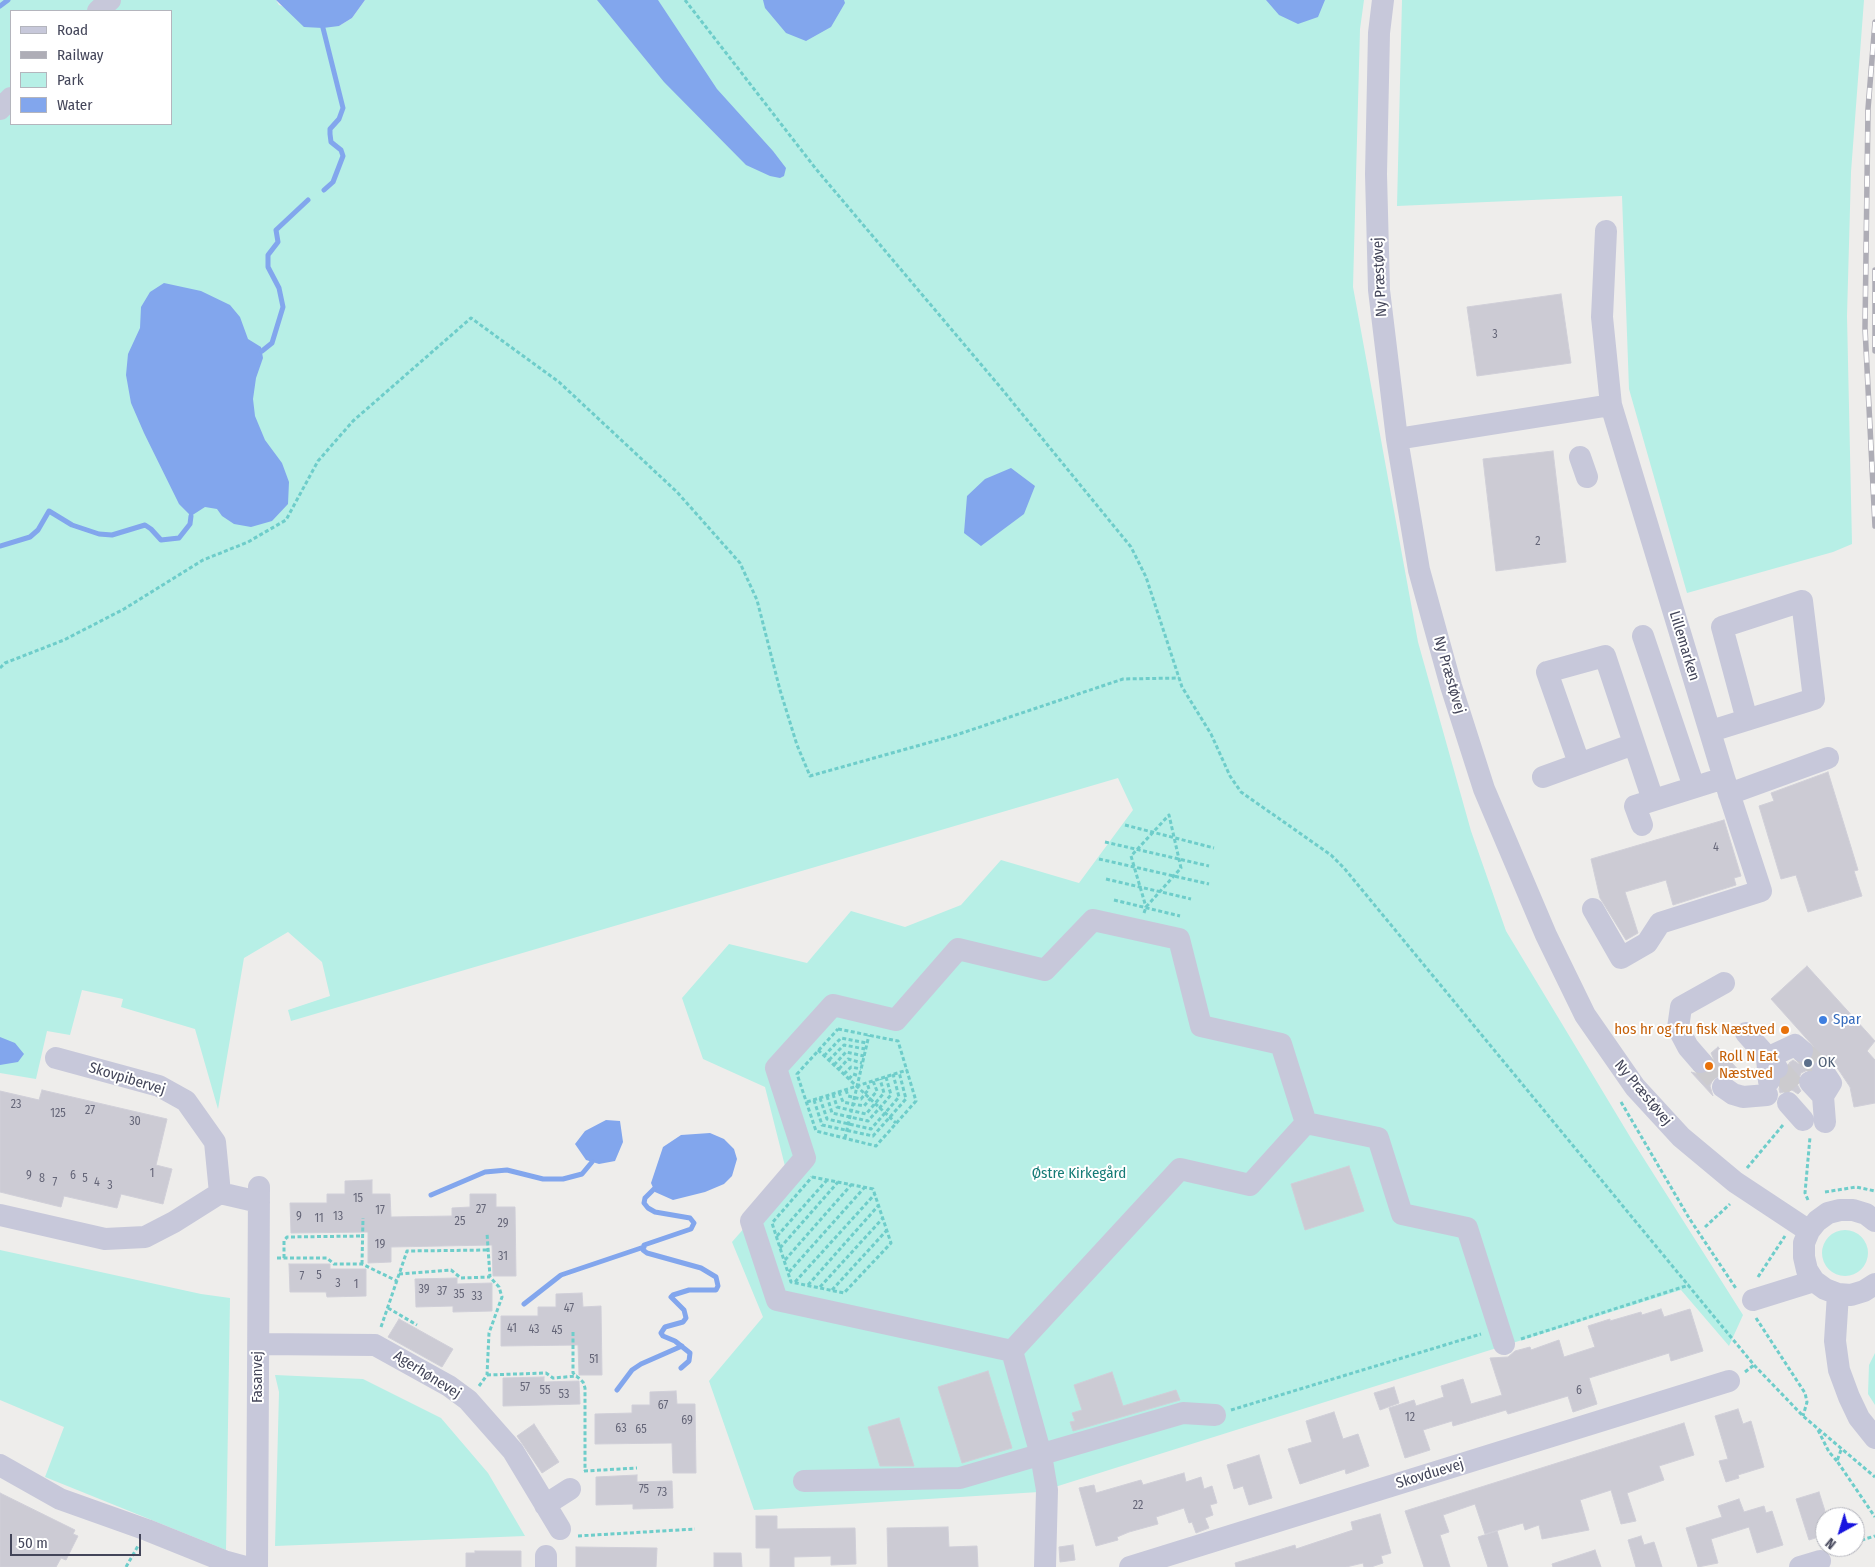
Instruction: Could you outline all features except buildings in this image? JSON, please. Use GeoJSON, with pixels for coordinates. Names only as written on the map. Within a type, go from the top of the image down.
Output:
{"type":"FeatureCollection","features":[{"type":"Feature","properties":{"kind":"street"},"geometry":{"type":"LineString","coordinates":[[99,10],[110,0]]}},
{"type":"Feature","properties":{"kind":"street","name":"Ny Præstøvej"},"geometry":{"type":"LineString","coordinates":[[1384,0],[1379,34],[1376,165],[1378,290],[1397,439],[1419,570],[1451,686],[1487,798],[1546,936],[1585,1015],[1635,1087],[1680,1137],[1735,1182],[1809,1231]]}},
{"type":"Feature","properties":{"kind":"street"},"geometry":{"type":"LineString","coordinates":[[0,109],[10,99]]}},
{"type":"Feature","properties":{"kind":"street","name":"Lillemarken"},"geometry":{"type":"LineString","coordinates":[[1593,910],[1621,958],[1647,943],[1660,923],[1761,891],[1726,786],[1611,405],[1602,317],[1606,231]]}},
{"type":"Feature","properties":{"kind":"street"},"geometry":{"type":"LineString","coordinates":[[1397,439],[1611,405]]}},
{"type":"Feature","properties":{"kind":"street"},"geometry":{"type":"LineString","coordinates":[[1710,732],[1814,699],[1802,601],[1722,627],[1747,720]]}},
{"type":"Feature","properties":{"kind":"street"},"geometry":{"type":"LineString","coordinates":[[1643,636],[1694,787]]}},
{"type":"Feature","properties":{"kind":"street"},"geometry":{"type":"LineString","coordinates":[[1579,763],[1547,672],[1605,656],[1653,800]]}},
{"type":"Feature","properties":{"kind":"street"},"geometry":{"type":"LineString","coordinates":[[1543,777],[1634,744]]}},
{"type":"Feature","properties":{"kind":"street"},"geometry":{"type":"LineString","coordinates":[[1642,825],[1634,806],[1694,787],[1726,786],[1828,758]]}},
{"type":"Feature","properties":{"kind":"street"},"geometry":{"type":"LineString","coordinates":[[1012,1352],[777,1300],[751,1221],[805,1158],[776,1068],[833,1005],[896,1020],[958,948],[1045,970],[1093,920],[1179,939],[1201,1026],[1281,1044],[1306,1123]]}},
{"type":"Feature","properties":{"kind":"street"},"geometry":{"type":"LineString","coordinates":[[1701,1062],[1688,1048],[1678,1028],[1681,1007],[1724,983]]}},
{"type":"Feature","properties":{"kind":"street"},"geometry":{"type":"LineString","coordinates":[[1723,1087],[1733,1094],[1744,1097],[1779,1067],[1746,1033]]}},
{"type":"Feature","properties":{"kind":"street","name":"Skovpibervej"},"geometry":{"type":"LineString","coordinates":[[56,1058],[158,1086],[186,1101],[215,1142],[220,1193]]}},
{"type":"Feature","properties":{"kind":"street"},"geometry":{"type":"LineString","coordinates":[[1306,1123],[1378,1138],[1402,1214],[1467,1228],[1501,1337]]}},
{"type":"Feature","properties":{"kind":"street"},"geometry":{"type":"LineString","coordinates":[[1012,1352],[1180,1169],[1250,1184],[1306,1123]]}},
{"type":"Feature","properties":{"kind":"street"},"geometry":{"type":"LineString","coordinates":[[0,1215],[105,1239],[145,1237],[174,1222],[220,1193]]}},
{"type":"Feature","properties":{"kind":"street","name":"Fasanvej"},"geometry":{"type":"LineString","coordinates":[[220,1193],[259,1194],[257,1567]]}},
{"type":"Feature","properties":{"kind":"street"},"geometry":{"type":"LineString","coordinates":[[1875,1221],[1866,1214],[1853,1210],[1840,1210],[1828,1213],[1817,1221],[1809,1231],[1804,1243],[1804,1257],[1807,1270],[1814,1281],[1825,1289],[1838,1294],[1851,1295],[1864,1291],[1875,1284]]}},
{"type":"Feature","properties":{"kind":"street"},"geometry":{"type":"LineString","coordinates":[[1748,1302],[1814,1281]]}},
{"type":"Feature","properties":{"kind":"street"},"geometry":{"type":"LineString","coordinates":[[1838,1294],[1835,1341],[1839,1370],[1848,1397],[1859,1418],[1875,1438]]}},
{"type":"Feature","properties":{"kind":"street","name":"Agerhønevej"},"geometry":{"type":"LineString","coordinates":[[258,1344],[375,1344],[413,1364],[468,1400],[513,1451],[560,1529]]}},
{"type":"Feature","properties":{"kind":"street"},"geometry":{"type":"LineString","coordinates":[[1012,1352],[1040,1455],[1047,1490],[1045,1567]]}},
{"type":"Feature","properties":{"kind":"street","name":"Skovduevej"},"geometry":{"type":"LineString","coordinates":[[1130,1567],[1729,1381]]}},
{"type":"Feature","properties":{"kind":"street"},"geometry":{"type":"LineString","coordinates":[[804,1481],[960,1478],[1183,1412],[1215,1415]]}},
{"type":"Feature","properties":{"kind":"street"},"geometry":{"type":"LineString","coordinates":[[0,1465],[60,1498],[224,1561],[246,1567]]}},
{"type":"Feature","properties":{"kind":"street"},"geometry":{"type":"LineString","coordinates":[[545,1505],[573,1480]]}},
{"type":"Feature","properties":{"kind":"path"},"geometry":{"type":"LineString","coordinates":[[685,0],[816,169],[1001,388],[1131,548],[1146,578],[1179,678],[1241,792],[1331,855],[1344,868],[1690,1285],[1754,1365],[1803,1416],[1875,1477]]}},
{"type":"Feature","properties":{"kind":"path"},"geometry":{"type":"LineString","coordinates":[[0,668],[5,663],[64,640],[124,609],[203,560],[248,542],[286,520],[318,461],[353,421],[471,318],[559,382],[677,492],[740,563],[757,600],[783,700],[797,745],[810,776],[956,735],[1123,679],[1179,678]]}},
{"type":"Feature","properties":{"kind":"path"},"geometry":{"type":"LineString","coordinates":[[1140,931],[1146,907],[1181,868],[1168,815],[1131,856],[1146,907]]}},
{"type":"Feature","properties":{"kind":"path"},"geometry":{"type":"LineString","coordinates":[[1125,825],[1214,848]]}},
{"type":"Feature","properties":{"kind":"path"},"geometry":{"type":"LineString","coordinates":[[1105,842],[1209,866]]}},
{"type":"Feature","properties":{"kind":"path"},"geometry":{"type":"LineString","coordinates":[[1099,859],[1209,884]]}},
{"type":"Feature","properties":{"kind":"path"},"geometry":{"type":"LineString","coordinates":[[1106,879],[1191,899]]}},
{"type":"Feature","properties":{"kind":"path"},"geometry":{"type":"LineString","coordinates":[[1114,900],[1180,916]]}},
{"type":"Feature","properties":{"kind":"path"},"geometry":{"type":"LineString","coordinates":[[838,1029],[898,1041],[916,1101],[876,1146],[816,1131],[797,1074],[818,1051],[838,1029]]}},
{"type":"Feature","properties":{"kind":"path"},"geometry":{"type":"LineString","coordinates":[[845,1138],[869,1035]]}},
{"type":"Feature","properties":{"kind":"path"},"geometry":{"type":"LineString","coordinates":[[824,1056],[841,1038],[867,1043]]}},
{"type":"Feature","properties":{"kind":"path"},"geometry":{"type":"LineString","coordinates":[[829,1060],[844,1045],[866,1049]]}},
{"type":"Feature","properties":{"kind":"path"},"geometry":{"type":"LineString","coordinates":[[818,1051],[896,1123]]}},
{"type":"Feature","properties":{"kind":"path"},"geometry":{"type":"LineString","coordinates":[[834,1065],[846,1052],[864,1056]]}},
{"type":"Feature","properties":{"kind":"path"},"geometry":{"type":"LineString","coordinates":[[839,1069],[848,1059],[862,1063]]}},
{"type":"Feature","properties":{"kind":"path"},"geometry":{"type":"LineString","coordinates":[[844,1074],[850,1067],[861,1069]]}},
{"type":"Feature","properties":{"kind":"path"},"geometry":{"type":"LineString","coordinates":[[806,1102],[907,1070]]}},
{"type":"Feature","properties":{"kind":"path"},"geometry":{"type":"LineString","coordinates":[[814,1100],[822,1124],[873,1136],[906,1098],[899,1072]]}},
{"type":"Feature","properties":{"kind":"path"},"geometry":{"type":"LineString","coordinates":[[849,1079],[853,1074],[859,1076]]}},
{"type":"Feature","properties":{"kind":"path"},"geometry":{"type":"LineString","coordinates":[[820,1098],[827,1119],[871,1129],[899,1097],[893,1074]]}},
{"type":"Feature","properties":{"kind":"path"},"geometry":{"type":"LineString","coordinates":[[827,1096],[832,1113],[868,1121],[891,1095],[886,1077]]}},
{"type":"Feature","properties":{"kind":"path"},"geometry":{"type":"LineString","coordinates":[[833,1094],[838,1108],[866,1114],[884,1093],[880,1079]]}},
{"type":"Feature","properties":{"kind":"path"},"geometry":{"type":"LineString","coordinates":[[839,1092],[843,1102],[864,1106],[876,1091],[873,1081]]}},
{"type":"Feature","properties":{"kind":"path"},"geometry":{"type":"LineString","coordinates":[[846,1090],[848,1096],[861,1099],[869,1089],[867,1083]]}},
{"type":"Feature","properties":{"kind":"path"},"geometry":{"type":"LineString","coordinates":[[1616,1095],[1689,1218],[1748,1302],[1805,1393],[1807,1402],[1803,1416]]}},
{"type":"Feature","properties":{"kind":"path"},"geometry":{"type":"LineString","coordinates":[[1735,1182],[1805,1101],[1805,1193],[1808,1200]]}},
{"type":"Feature","properties":{"kind":"path"},"geometry":{"type":"LineString","coordinates":[[812,1177],[827,1180],[873,1189],[891,1243],[844,1293],[791,1282],[772,1223],[812,1177]]}},
{"type":"Feature","properties":{"kind":"path"},"geometry":{"type":"LineString","coordinates":[[776,1236],[827,1180]]}},
{"type":"Feature","properties":{"kind":"path"},"geometry":{"type":"LineString","coordinates":[[780,1248],[838,1182]]}},
{"type":"Feature","properties":{"kind":"path"},"geometry":{"type":"LineString","coordinates":[[784,1261],[851,1185]]}},
{"type":"Feature","properties":{"kind":"path"},"geometry":{"type":"LineString","coordinates":[[1856,1187],[1875,1191]]}},
{"type":"Feature","properties":{"kind":"path"},"geometry":{"type":"LineString","coordinates":[[788,1273],[864,1188]]}},
{"type":"Feature","properties":{"kind":"path"},"geometry":{"type":"LineString","coordinates":[[794,1283],[874,1194]]}},
{"type":"Feature","properties":{"kind":"path"},"geometry":{"type":"LineString","coordinates":[[1704,1228],[1730,1204]]}},
{"type":"Feature","properties":{"kind":"path"},"geometry":{"type":"LineString","coordinates":[[808,1285],[878,1206]]}},
{"type":"Feature","properties":{"kind":"path"},"geometry":{"type":"LineString","coordinates":[[362,1264],[363,1218]]}},
{"type":"Feature","properties":{"kind":"path"},"geometry":{"type":"LineString","coordinates":[[819,1288],[883,1218]]}},
{"type":"Feature","properties":{"kind":"path"},"geometry":{"type":"LineString","coordinates":[[831,1290],[887,1230]]}},
{"type":"Feature","properties":{"kind":"path"},"geometry":{"type":"LineString","coordinates":[[468,1400],[487,1375],[489,1333],[502,1297],[499,1287],[490,1277],[487,1233]]}},
{"type":"Feature","properties":{"kind":"path"},"geometry":{"type":"LineString","coordinates":[[284,1258],[284,1241],[287,1237],[363,1236]]}},
{"type":"Feature","properties":{"kind":"path"},"geometry":{"type":"LineString","coordinates":[[375,1344],[407,1251],[488,1250]]}},
{"type":"Feature","properties":{"kind":"path"},"geometry":{"type":"LineString","coordinates":[[259,1258],[327,1258],[334,1264],[362,1264],[397,1281]]}},
{"type":"Feature","properties":{"kind":"path"},"geometry":{"type":"LineString","coordinates":[[399,1274],[451,1270],[461,1278],[490,1277]]}},
{"type":"Feature","properties":{"kind":"path"},"geometry":{"type":"LineString","coordinates":[[1215,1415],[1690,1285]]}},
{"type":"Feature","properties":{"kind":"path"},"geometry":{"type":"LineString","coordinates":[[388,1308],[418,1325]]}},
{"type":"Feature","properties":{"kind":"path"},"geometry":{"type":"LineString","coordinates":[[573,1332],[573,1373],[583,1382],[585,1388],[585,1471]]}},
{"type":"Feature","properties":{"kind":"path"},"geometry":{"type":"LineString","coordinates":[[487,1375],[546,1373],[553,1378],[577,1376]]}},
{"type":"Feature","properties":{"kind":"path"},"geometry":{"type":"LineString","coordinates":[[1818,1429],[1829,1452],[1875,1517]]}},
{"type":"Feature","properties":{"kind":"path"},"geometry":{"type":"LineString","coordinates":[[1837,1461],[1841,1449]]}},
{"type":"Feature","properties":{"kind":"path"},"geometry":{"type":"LineString","coordinates":[[573,1480],[585,1471],[637,1468]]}},
{"type":"Feature","properties":{"kind":"path"},"geometry":{"type":"LineString","coordinates":[[560,1529],[570,1536],[695,1529]]}},
{"type":"Feature","properties":{"kind":"green space"},"geometry":{"type":"Polygon","coordinates":[[[0,0],[102,0],[92,10],[10,10],[10,89],[0,99],[0,0]]]}},
{"type":"Feature","properties":{"kind":"green space","name":"Østre Kirkegård"},"geometry":{"type":"Polygon","coordinates":[[[119,0],[276,0],[279,5],[339,26],[352,18],[365,0],[1364,0],[1360,29],[1353,287],[1418,642],[1471,831],[1506,931],[1632,1140],[1743,1315],[1729,1346],[1681,1290],[1039,1492],[754,1510],[709,1381],[763,1317],[732,1242],[788,1178],[765,1087],[703,1059],[682,998],[729,944],[807,963],[851,911],[905,927],[961,905],[1001,860],[1079,883],[1133,810],[1118,778],[291,1021],[288,1010],[330,996],[322,962],[288,932],[244,958],[218,1109],[195,1029],[121,1007],[123,999],[82,990],[70,1035],[47,1031],[36,1079],[0,1073],[0,119],[10,109],[10,125],[172,125],[172,10],[109,10],[119,0]]]}},
{"type":"Feature","properties":{"kind":"green space"},"geometry":{"type":"Polygon","coordinates":[[[1402,0],[1864,0],[1851,172],[1847,316],[1852,544],[1833,552],[1687,593],[1629,389],[1622,196],[1397,206],[1402,0]]]}},
{"type":"Feature","properties":{"kind":"green space"},"geometry":{"type":"Polygon","coordinates":[[[1840,1230],[1850,1230],[1864,1240],[1868,1253],[1864,1266],[1858,1272],[1850,1276],[1840,1276],[1826,1266],[1822,1258],[1822,1248],[1832,1234],[1840,1230]]]}},
{"type":"Feature","properties":{"kind":"green space"},"geometry":{"type":"Polygon","coordinates":[[[0,1250],[201,1294],[230,1298],[226,1550],[45,1477],[64,1427],[0,1400],[0,1250]]]}},
{"type":"Feature","properties":{"kind":"green space"},"geometry":{"type":"Polygon","coordinates":[[[1875,1353],[1875,1405],[1868,1394],[1869,1365],[1875,1353]]]}},
{"type":"Feature","properties":{"kind":"green space"},"geometry":{"type":"Polygon","coordinates":[[[275,1375],[363,1379],[441,1418],[488,1473],[525,1536],[275,1546],[279,1392],[275,1375]]]}},
{"type":"Feature","properties":{"kind":"water"},"geometry":{"type":"Polygon","coordinates":[[[276,0],[365,0],[352,18],[339,26],[323,28],[304,27],[276,0]]]}},
{"type":"Feature","properties":{"kind":"water"},"geometry":{"type":"Polygon","coordinates":[[[597,0],[658,0],[717,89],[786,168],[784,176],[780,178],[770,176],[746,165],[664,82],[597,0]]]}},
{"type":"Feature","properties":{"kind":"water"},"geometry":{"type":"Polygon","coordinates":[[[763,0],[844,0],[845,3],[831,27],[806,41],[786,33],[765,8],[763,0]]]}},
{"type":"Feature","properties":{"kind":"water"},"geometry":{"type":"Polygon","coordinates":[[[1266,0],[1325,0],[1318,17],[1298,24],[1279,15],[1266,0]]]}},
{"type":"Feature","properties":{"kind":"water"},"geometry":{"type":"Polygon","coordinates":[[[164,283],[201,291],[230,305],[240,317],[248,339],[261,347],[263,358],[256,378],[253,399],[255,416],[265,440],[282,463],[289,482],[288,504],[272,521],[251,527],[234,524],[222,516],[217,509],[205,507],[191,516],[179,504],[144,433],[131,403],[126,375],[128,354],[140,328],[141,307],[150,292],[164,283]]]}},
{"type":"Feature","properties":{"kind":"water"},"geometry":{"type":"Polygon","coordinates":[[[1011,468],[1035,486],[1024,514],[981,546],[964,533],[967,496],[985,479],[1011,468]]]}},
{"type":"Feature","properties":{"kind":"water"},"geometry":{"type":"Polygon","coordinates":[[[0,1037],[15,1043],[24,1054],[18,1062],[0,1065],[0,1037]]]}},
{"type":"Feature","properties":{"kind":"water"},"geometry":{"type":"Polygon","coordinates":[[[606,1120],[620,1121],[623,1142],[615,1161],[599,1164],[586,1160],[575,1144],[585,1131],[606,1120]]]}},
{"type":"Feature","properties":{"kind":"water"},"geometry":{"type":"Polygon","coordinates":[[[710,1133],[724,1139],[734,1149],[737,1159],[732,1176],[724,1184],[705,1192],[673,1200],[655,1192],[651,1183],[663,1147],[681,1135],[710,1133]]]}},
{"type":"Feature","properties":{"kind":"waterway"},"geometry":{"type":"LineString","coordinates":[[0,6],[8,0]]}},
{"type":"Feature","properties":{"kind":"waterway"},"geometry":{"type":"LineString","coordinates":[[323,28],[343,108],[339,119],[330,129],[331,142],[341,150],[343,156],[333,182],[324,190]]}},
{"type":"Feature","properties":{"kind":"waterway"},"geometry":{"type":"LineString","coordinates":[[262,351],[272,343],[283,307],[279,288],[268,267],[268,255],[278,242],[276,230],[308,200]]}},
{"type":"Feature","properties":{"kind":"waterway"},"geometry":{"type":"LineString","coordinates":[[0,546],[30,537],[38,530],[49,511],[72,525],[99,534],[112,535],[145,525],[161,540],[179,538],[190,524],[191,516]]}},
{"type":"Feature","properties":{"kind":"waterway"},"geometry":{"type":"LineString","coordinates":[[431,1195],[485,1172],[507,1170],[543,1179],[563,1179],[582,1174],[592,1162]]}},
{"type":"Feature","properties":{"kind":"waterway"},"geometry":{"type":"LineString","coordinates":[[654,1189],[645,1198],[644,1203],[648,1208],[655,1212],[690,1218],[694,1223],[691,1229],[644,1245],[643,1250],[647,1253],[701,1268],[716,1277],[718,1286],[716,1290],[689,1290],[671,1297],[684,1310],[686,1318],[683,1322],[665,1327],[661,1333],[690,1353],[689,1361],[681,1368]]}},
{"type":"Feature","properties":{"kind":"waterway"},"geometry":{"type":"LineString","coordinates":[[524,1304],[561,1275],[644,1247]]}},
{"type":"Feature","properties":{"kind":"waterway"},"geometry":{"type":"LineString","coordinates":[[617,1390],[632,1370],[641,1364],[682,1346]]}},
{"type":"Feature","properties":{"kind":"tunnel"},"geometry":{"type":"LineString","coordinates":[[1802,1051],[1823,1071]]}},
{"type":"Feature","properties":{"kind":"tunnel"},"geometry":{"type":"LineString","coordinates":[[1701,1062],[1723,1087]]}},
{"type":"Feature","properties":{"kind":"tunnel"},"geometry":{"type":"LineString","coordinates":[[1780,1071],[1799,1093]]}},
{"type":"Feature","properties":{"kind":"railway"},"geometry":{"type":"LineString","coordinates":[[1875,22],[1868,109],[1865,328],[1875,526]]}},
{"type":"Feature","properties":{"kind":"railway"},"geometry":{"type":"LineString","coordinates":[[1875,270],[1875,351]]}},
{"type":"Feature","properties":{"kind":"place","name":"Spar"},"geometry":{"type":"Point","coordinates":[1823,1020]}},
{"type":"Feature","properties":{"kind":"place","name":"hos hr og fru fisk Næstved"},"geometry":{"type":"Point","coordinates":[1785,1030]}},
{"type":"Feature","properties":{"kind":"place","name":"OK"},"geometry":{"type":"Point","coordinates":[1808,1063]}},
{"type":"Feature","properties":{"kind":"place","name":"Roll N Eat Næstved"},"geometry":{"type":"Point","coordinates":[1709,1066]}}]}
